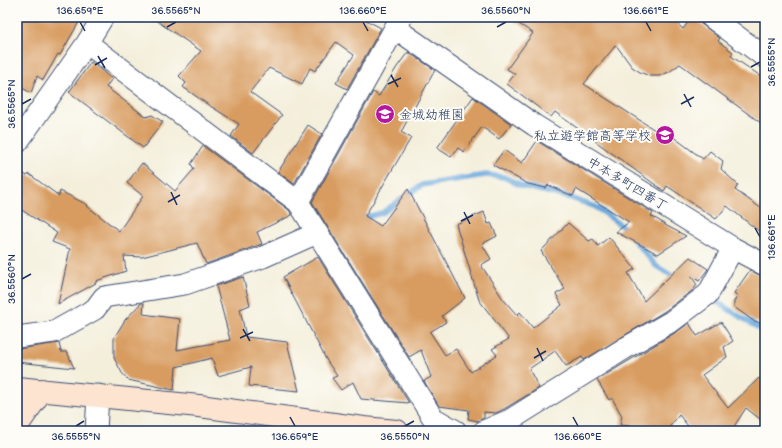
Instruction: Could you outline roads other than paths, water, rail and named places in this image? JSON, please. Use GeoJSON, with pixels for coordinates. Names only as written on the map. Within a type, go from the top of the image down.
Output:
{"type":"FeatureCollection","features":[{"type":"Feature","properties":{"kind":"street"},"geometry":{"type":"LineString","coordinates":[[17,143],[87,43],[103,17]]}},
{"type":"Feature","properties":{"kind":"street"},"geometry":{"type":"LineString","coordinates":[[711,17],[765,57]]}},
{"type":"Feature","properties":{"kind":"street"},"geometry":{"type":"LineString","coordinates":[[298,202],[398,22]]}},
{"type":"Feature","properties":{"kind":"street","name":"中本多町四番丁"},"geometry":{"type":"LineString","coordinates":[[398,22],[534,125],[733,248],[765,265]]}},
{"type":"Feature","properties":{"kind":"street"},"geometry":{"type":"LineString","coordinates":[[87,43],[298,202],[433,418],[456,431]]}},
{"type":"Feature","properties":{"kind":"street"},"geometry":{"type":"LineString","coordinates":[[17,337],[54,332],[96,309],[104,297],[185,284],[263,257],[317,233]]}},
{"type":"Feature","properties":{"kind":"street"},"geometry":{"type":"LineString","coordinates":[[484,431],[510,420],[620,351],[672,321],[708,294],[733,248]]}},
{"type":"Feature","properties":{"kind":"street"},"geometry":{"type":"LineString","coordinates":[[17,388],[199,406],[397,431]]}},
{"type":"Feature","properties":{"kind":"street"},"geometry":{"type":"LineString","coordinates":[[17,426],[42,390]]}},
{"type":"Feature","properties":{"kind":"street"},"geometry":{"type":"LineString","coordinates":[[96,431],[98,395]]}},
{"type":"Feature","properties":{"kind":"waterway"},"geometry":{"type":"LineString","coordinates":[[359,219],[382,213],[422,185],[486,175],[504,177],[522,186],[568,197],[596,207],[622,226],[656,266],[677,279]]}},
{"type":"Feature","properties":{"kind":"waterway"},"geometry":{"type":"LineString","coordinates":[[715,301],[765,332]]}},
{"type":"Feature","properties":{"kind":"place","name":"金城幼稚園"},"geometry":{"type":"Point","coordinates":[385,114]}},
{"type":"Feature","properties":{"kind":"place","name":"私立遊学館高等学校"},"geometry":{"type":"Point","coordinates":[665,135]}}]}
